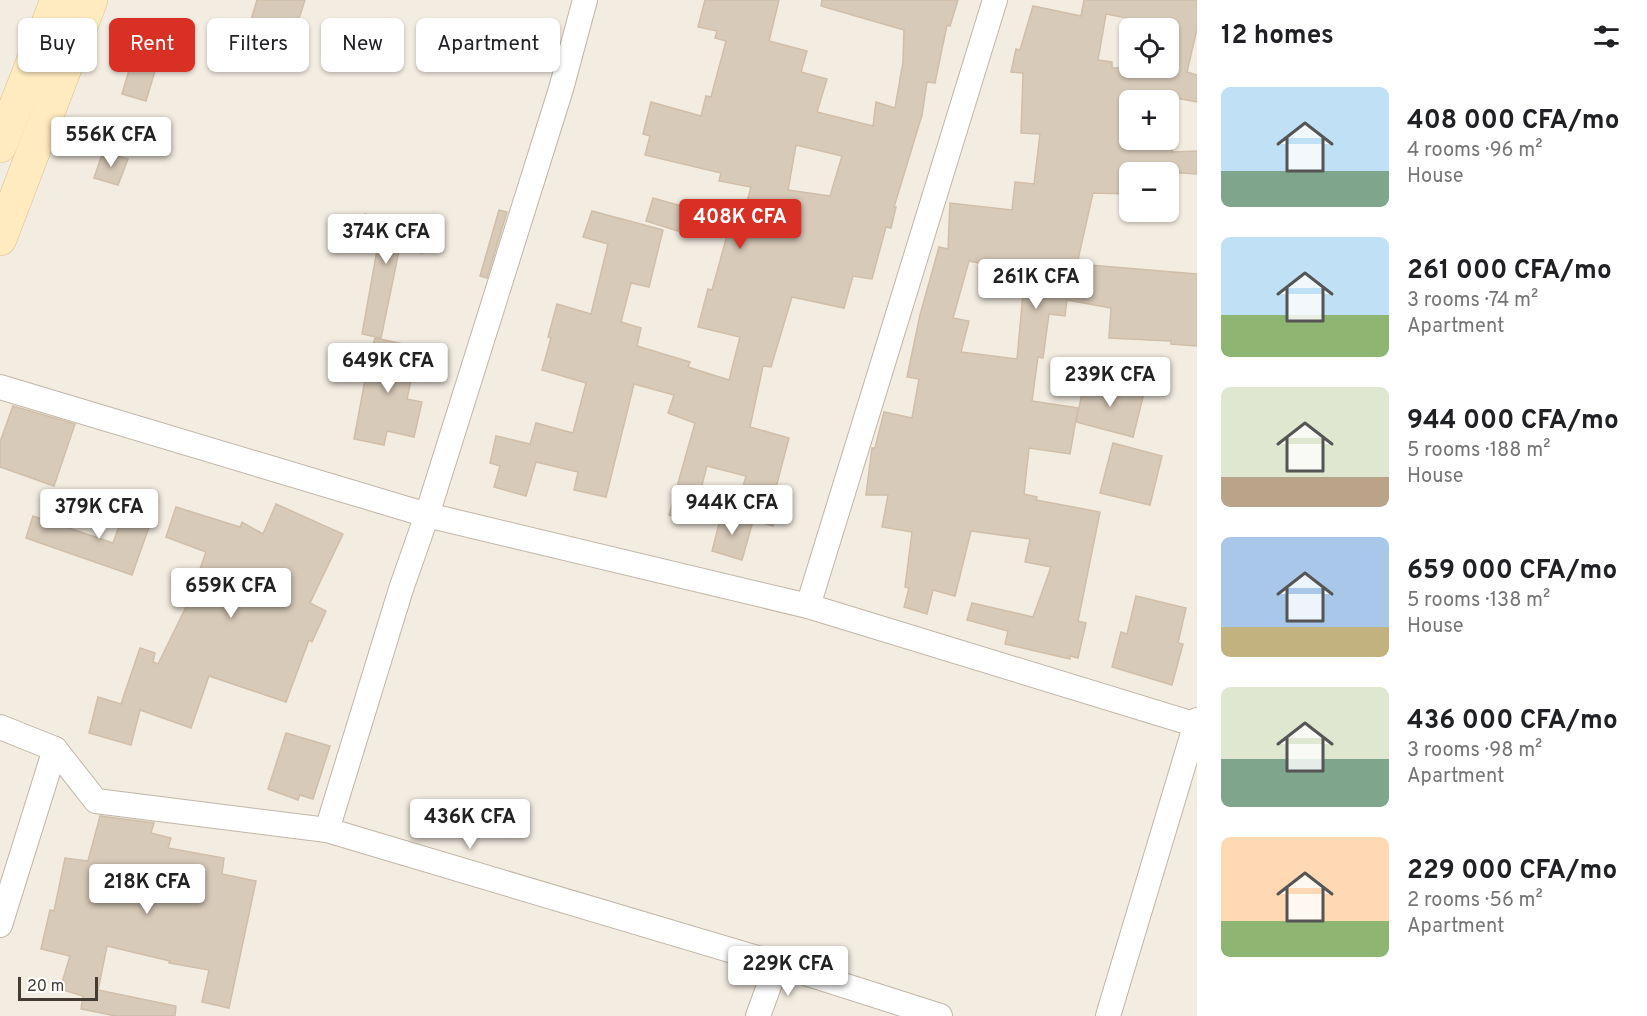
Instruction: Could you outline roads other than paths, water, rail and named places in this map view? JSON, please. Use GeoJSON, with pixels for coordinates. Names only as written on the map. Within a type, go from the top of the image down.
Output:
{"type":"FeatureCollection","features":[{"type":"Feature","properties":{"kind":"main road"},"geometry":{"type":"LineString","coordinates":[[0,147],[57,0]]}},
{"type":"Feature","properties":{"kind":"main road"},"geometry":{"type":"LineString","coordinates":[[0,239],[91,0]]}},
{"type":"Feature","properties":{"kind":"street"},"geometry":{"type":"LineString","coordinates":[[327,830],[401,589],[427,515],[561,89],[585,0]]}},
{"type":"Feature","properties":{"kind":"street"},"geometry":{"type":"LineString","coordinates":[[808,606],[995,0]]}},
{"type":"Feature","properties":{"kind":"street"},"geometry":{"type":"LineString","coordinates":[[0,387],[427,515],[808,606],[1197,723],[1108,1016]]}},
{"type":"Feature","properties":{"kind":"street"},"geometry":{"type":"LineString","coordinates":[[0,727],[55,749],[96,801],[327,830],[777,964],[940,1016]]}},
{"type":"Feature","properties":{"kind":"street"},"geometry":{"type":"LineString","coordinates":[[0,925],[55,749]]}},
{"type":"Feature","properties":{"kind":"street"},"geometry":{"type":"LineString","coordinates":[[758,1016],[777,964]]}}]}
